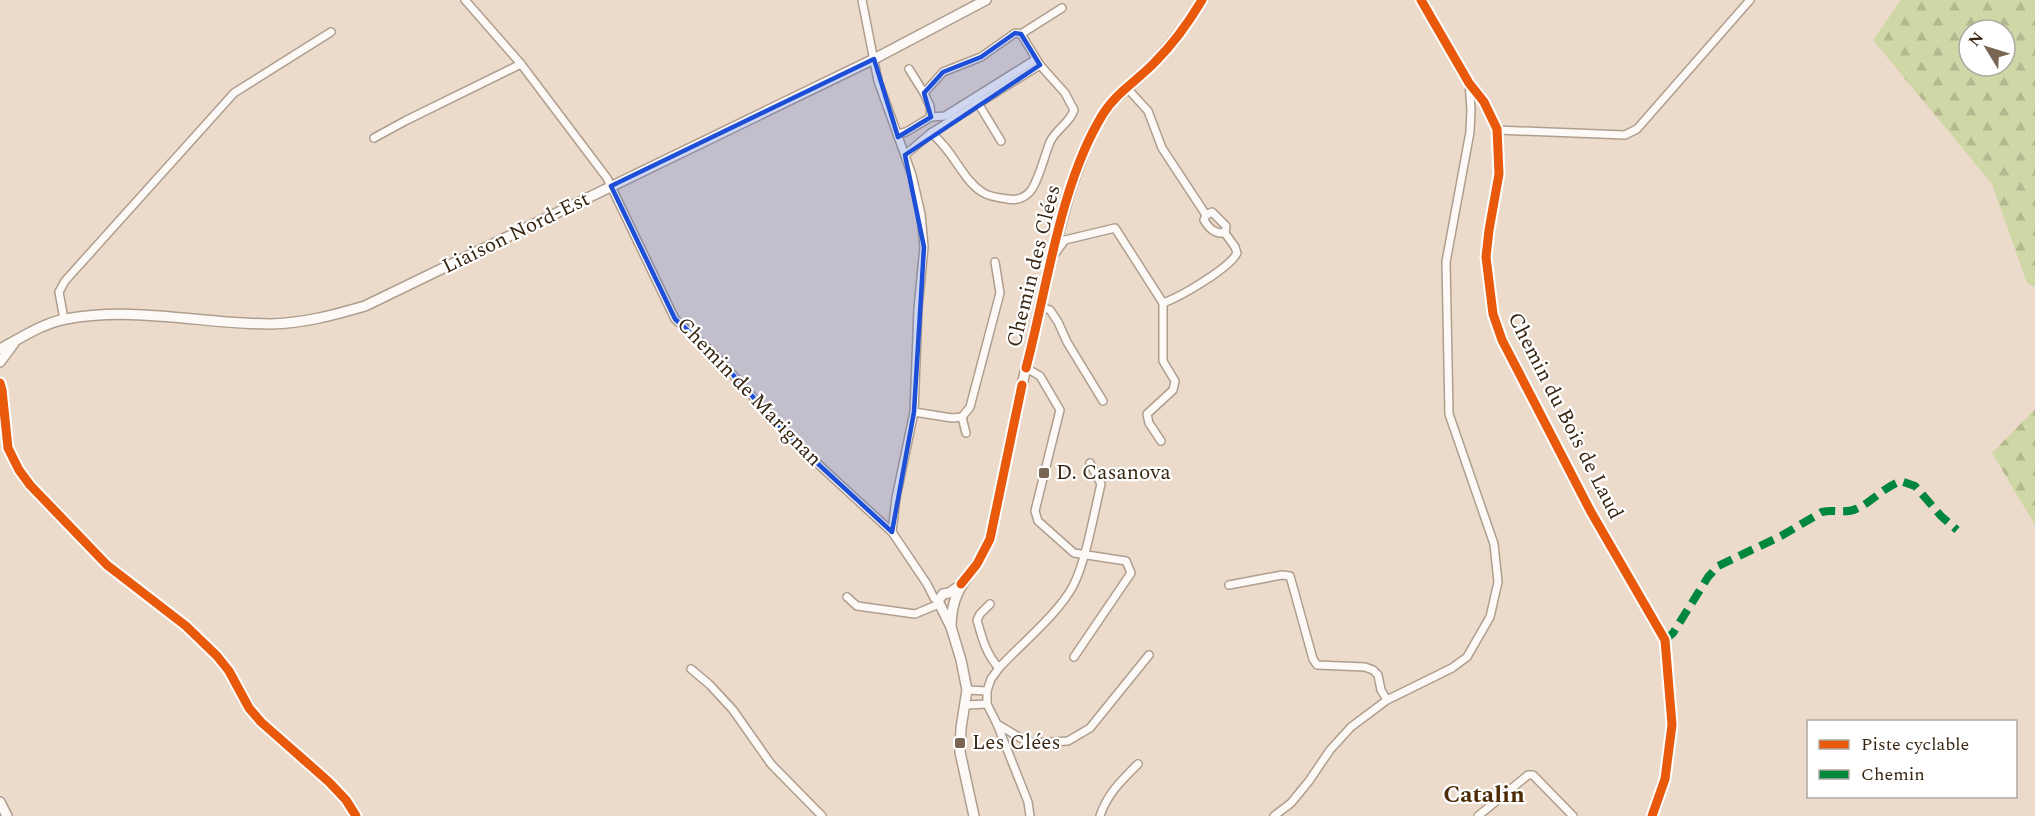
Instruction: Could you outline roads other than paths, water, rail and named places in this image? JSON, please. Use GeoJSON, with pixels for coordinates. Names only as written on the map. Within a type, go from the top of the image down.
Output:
{"type":"FeatureCollection","features":[{"type":"Feature","properties":{"kind":"street","name":"Chemin de Marignan"},"geometry":{"type":"LineString","coordinates":[[465,0],[521,64],[607,178],[675,319],[714,354],[792,440],[892,532],[927,585],[945,601]]}},
{"type":"Feature","properties":{"kind":"street"},"geometry":{"type":"LineString","coordinates":[[862,0],[878,81],[912,175],[921,214],[924,247],[918,309],[914,412],[896,498],[892,532]]}},
{"type":"Feature","properties":{"kind":"street","name":"Liaison Nord-Est"},"geometry":{"type":"LineString","coordinates":[[0,349],[38,329],[64,319],[106,313],[272,324],[316,320],[365,306],[874,59],[986,0]]}},
{"type":"Feature","properties":{"kind":"street","name":"Chemin des Clées"},"geometry":{"type":"LineString","coordinates":[[945,601],[977,564],[990,539],[1051,260],[1070,191],[1089,140],[1112,102],[1161,55],[1186,25],[1202,0]]}},
{"type":"Feature","properties":{"kind":"street","name":"Chemin du Bois de Laud"},"geometry":{"type":"LineString","coordinates":[[1421,0],[1469,82],[1484,102],[1497,130],[1499,174],[1486,257],[1493,314],[1502,340],[1591,512],[1665,640],[1672,725],[1665,779],[1652,816]]}},
{"type":"Feature","properties":{"kind":"street"},"geometry":{"type":"LineString","coordinates":[[1497,130],[1625,135],[1637,129],[1750,0]]}},
{"type":"Feature","properties":{"kind":"street"},"geometry":{"type":"LineString","coordinates":[[924,93],[944,72],[981,57],[1015,33],[1021,34],[1062,8]]}},
{"type":"Feature","properties":{"kind":"street"},"geometry":{"type":"LineString","coordinates":[[64,319],[59,292],[64,281],[234,93],[331,32]]}},
{"type":"Feature","properties":{"kind":"street"},"geometry":{"type":"LineString","coordinates":[[932,133],[943,142],[972,184],[983,194],[1013,201],[1024,198],[1032,190],[1051,140],[1071,118],[1074,110],[1060,86],[1038,62],[1021,34]]}},
{"type":"Feature","properties":{"kind":"street"},"geometry":{"type":"LineString","coordinates":[[897,134],[906,132],[931,117],[945,116],[1038,62]]}},
{"type":"Feature","properties":{"kind":"street"},"geometry":{"type":"LineString","coordinates":[[905,155],[932,133],[1038,62]]}},
{"type":"Feature","properties":{"kind":"street"},"geometry":{"type":"LineString","coordinates":[[374,138],[521,64]]}},
{"type":"Feature","properties":{"kind":"street"},"geometry":{"type":"LineString","coordinates":[[909,69],[930,106],[931,117]]}},
{"type":"Feature","properties":{"kind":"street"},"geometry":{"type":"LineString","coordinates":[[1274,816],[1291,803],[1309,782],[1330,750],[1351,727],[1387,700],[1452,668],[1467,657],[1490,617],[1498,582],[1494,544],[1449,414],[1446,262],[1470,132],[1469,82]]}},
{"type":"Feature","properties":{"kind":"street"},"geometry":{"type":"LineString","coordinates":[[1127,88],[1148,111],[1162,148],[1206,215]]}},
{"type":"Feature","properties":{"kind":"street"},"geometry":{"type":"LineString","coordinates":[[978,103],[1001,141]]}},
{"type":"Feature","properties":{"kind":"street"},"geometry":{"type":"LineString","coordinates":[[1163,303],[1234,260],[1237,253],[1225,233],[1226,226],[1212,212],[1206,215],[1204,220],[1209,228],[1217,234],[1225,233]]}},
{"type":"Feature","properties":{"kind":"street"},"geometry":{"type":"LineString","coordinates":[[1051,260],[1065,240],[1114,228],[1163,303],[1163,361],[1175,381],[1173,390],[1147,414],[1149,423],[1161,441]]}},
{"type":"Feature","properties":{"kind":"street"},"geometry":{"type":"LineString","coordinates":[[914,412],[952,418],[962,417],[970,407],[1000,293],[995,262]]}},
{"type":"Feature","properties":{"kind":"street"},"geometry":{"type":"LineString","coordinates":[[1041,307],[1050,310],[1058,322],[1067,342],[1103,401]]}},
{"type":"Feature","properties":{"kind":"street","name":"Liaison Nord-Est"},"geometry":{"type":"LineString","coordinates":[[0,362],[16,341]]}},
{"type":"Feature","properties":{"kind":"street"},"geometry":{"type":"LineString","coordinates":[[1026,368],[1040,375],[1060,410],[1035,511],[1038,521],[1074,553],[1126,561],[1131,573],[1074,657]]}},
{"type":"Feature","properties":{"kind":"street"},"geometry":{"type":"LineString","coordinates":[[0,383],[8,448],[30,485],[106,565],[186,626],[217,656],[229,671],[249,708],[261,722],[329,782],[346,800],[356,816]]}},
{"type":"Feature","properties":{"kind":"street"},"geometry":{"type":"LineString","coordinates":[[962,417],[966,433]]}},
{"type":"Feature","properties":{"kind":"street"},"geometry":{"type":"LineString","coordinates":[[1030,816],[1028,802],[998,724],[987,704],[987,691],[991,679],[999,668],[1061,603],[1074,585],[1101,484],[1089,464]]}},
{"type":"Feature","properties":{"kind":"street"},"geometry":{"type":"LineString","coordinates":[[1229,585],[1282,574],[1290,576],[1312,659],[1317,665],[1365,667],[1373,670],[1378,675],[1381,690],[1387,700]]}},
{"type":"Feature","properties":{"kind":"street"},"geometry":{"type":"LineString","coordinates":[[847,597],[857,606],[915,614],[945,601],[967,690],[960,752],[974,816]]}},
{"type":"Feature","properties":{"kind":"street"},"geometry":{"type":"LineString","coordinates":[[990,604],[977,620],[986,650],[999,668]]}},
{"type":"Feature","properties":{"kind":"street"},"geometry":{"type":"LineString","coordinates":[[998,724],[1024,740],[1068,741],[1090,728],[1149,655]]}},
{"type":"Feature","properties":{"kind":"street"},"geometry":{"type":"LineString","coordinates":[[691,669],[710,685],[733,710],[771,764],[822,816]]}},
{"type":"Feature","properties":{"kind":"street"},"geometry":{"type":"LineString","coordinates":[[967,690],[987,691]]}},
{"type":"Feature","properties":{"kind":"street"},"geometry":{"type":"LineString","coordinates":[[966,705],[987,704]]}},
{"type":"Feature","properties":{"kind":"street"},"geometry":{"type":"LineString","coordinates":[[1100,816],[1111,792],[1138,764]]}},
{"type":"Feature","properties":{"kind":"street"},"geometry":{"type":"LineString","coordinates":[[1478,816],[1528,775],[1533,775],[1573,816]]}},
{"type":"Feature","properties":{"kind":"street"},"geometry":{"type":"LineString","coordinates":[[0,802],[7,816]]}},
{"type":"Feature","properties":{"kind":"place","name":"D. Casanova"},"geometry":{"type":"Point","coordinates":[1044,473]}},
{"type":"Feature","properties":{"kind":"place","name":"Les Clées"},"geometry":{"type":"Point","coordinates":[960,743]}},
{"type":"Feature","properties":{"kind":"district","name":"Catalin"},"geometry":{"type":"Point","coordinates":[1484,795]}}]}
